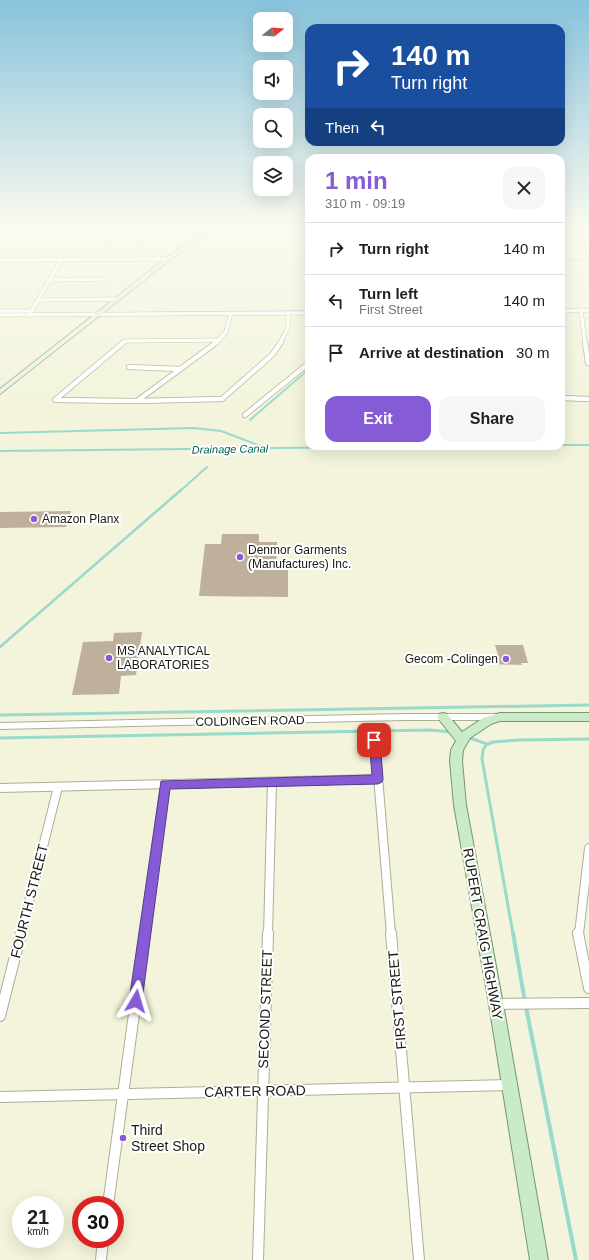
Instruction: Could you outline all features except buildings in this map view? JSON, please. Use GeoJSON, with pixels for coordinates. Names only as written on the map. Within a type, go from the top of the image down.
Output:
{"type":"FeatureCollection","features":[{"type":"Feature","properties":{"kind":"main road"},"geometry":{"type":"LineString","coordinates":[[0,392],[132,288]]}},
{"type":"Feature","properties":{"kind":"main road"},"geometry":{"type":"LineString","coordinates":[[443,717],[456,731],[462,741],[466,735],[482,724],[500,717],[589,717]]}},
{"type":"Feature","properties":{"kind":"main road","name":"RUPERT CRAIG HIGHWAY"},"geometry":{"type":"LineString","coordinates":[[462,741],[457,750],[456,761],[460,805],[496,1004],[539,1260]]}},
{"type":"Feature","properties":{"kind":"street"},"geometry":{"type":"LineString","coordinates":[[29,315],[46,288]]}},
{"type":"Feature","properties":{"kind":"street"},"geometry":{"type":"LineString","coordinates":[[39,300],[118,299]]}},
{"type":"Feature","properties":{"kind":"street"},"geometry":{"type":"LineString","coordinates":[[581,310],[588,363]]}},
{"type":"Feature","properties":{"kind":"street"},"geometry":{"type":"LineString","coordinates":[[565,311],[589,310]]}},
{"type":"Feature","properties":{"kind":"street"},"geometry":{"type":"LineString","coordinates":[[0,311],[32,311]]}},
{"type":"Feature","properties":{"kind":"street"},"geometry":{"type":"LineString","coordinates":[[137,401],[220,340],[226,332],[231,313]]}},
{"type":"Feature","properties":{"kind":"street"},"geometry":{"type":"LineString","coordinates":[[220,340],[125,340],[55,400],[137,401],[222,399],[272,355],[282,341],[288,328],[288,313]]}},
{"type":"Feature","properties":{"kind":"street"},"geometry":{"type":"LineString","coordinates":[[0,315],[305,313]]}},
{"type":"Feature","properties":{"kind":"street"},"geometry":{"type":"LineString","coordinates":[[245,415],[305,366]]}},
{"type":"Feature","properties":{"kind":"street"},"geometry":{"type":"LineString","coordinates":[[129,367],[180,369]]}},
{"type":"Feature","properties":{"kind":"street"},"geometry":{"type":"LineString","coordinates":[[565,398],[589,400]]}},
{"type":"Feature","properties":{"kind":"street","name":"COLDINGEN ROAD"},"geometry":{"type":"LineString","coordinates":[[0,726],[500,717]]}},
{"type":"Feature","properties":{"kind":"street","name":"FIRST STREET"},"geometry":{"type":"LineString","coordinates":[[374,740],[419,1260]]}},
{"type":"Feature","properties":{"kind":"street"},"geometry":{"type":"LineString","coordinates":[[0,788],[378,779]]}},
{"type":"Feature","properties":{"kind":"street","name":"SECOND STREET"},"geometry":{"type":"LineString","coordinates":[[258,1260],[272,782]]}},
{"type":"Feature","properties":{"kind":"street"},"geometry":{"type":"LineString","coordinates":[[109,1196],[165,784]]}},
{"type":"Feature","properties":{"kind":"street","name":"FOURTH STREET"},"geometry":{"type":"LineString","coordinates":[[0,1016],[58,787]]}},
{"type":"Feature","properties":{"kind":"street"},"geometry":{"type":"LineString","coordinates":[[589,848],[578,931],[589,988]]}},
{"type":"Feature","properties":{"kind":"street"},"geometry":{"type":"LineString","coordinates":[[496,1004],[589,1003]]}},
{"type":"Feature","properties":{"kind":"street","name":"CARTER ROAD"},"geometry":{"type":"LineString","coordinates":[[0,1097],[510,1085]]}},
{"type":"Feature","properties":{"kind":"street"},"geometry":{"type":"LineString","coordinates":[[101,1260],[103,1248]]}},
{"type":"Feature","properties":{"kind":"waterway"},"geometry":{"type":"LineString","coordinates":[[102,313],[305,311]]}},
{"type":"Feature","properties":{"kind":"waterway"},"geometry":{"type":"LineString","coordinates":[[250,420],[305,372]]}},
{"type":"Feature","properties":{"kind":"waterway"},"geometry":{"type":"LineString","coordinates":[[0,433],[194,428],[221,431],[266,448]]}},
{"type":"Feature","properties":{"kind":"waterway","name":"Drainage Canal"},"geometry":{"type":"LineString","coordinates":[[565,445],[589,445]]}},
{"type":"Feature","properties":{"kind":"waterway","name":"Drainage Canal"},"geometry":{"type":"LineString","coordinates":[[0,451],[305,448]]}},
{"type":"Feature","properties":{"kind":"waterway"},"geometry":{"type":"LineString","coordinates":[[180,491],[207,467]]}},
{"type":"Feature","properties":{"kind":"waterway"},"geometry":{"type":"LineString","coordinates":[[0,647],[181,490]]}},
{"type":"Feature","properties":{"kind":"waterway"},"geometry":{"type":"LineString","coordinates":[[0,715],[589,705]]}},
{"type":"Feature","properties":{"kind":"waterway"},"geometry":{"type":"LineString","coordinates":[[0,738],[430,730],[451,732]]}},
{"type":"Feature","properties":{"kind":"waterway"},"geometry":{"type":"LineString","coordinates":[[467,737],[487,744]]}},
{"type":"Feature","properties":{"kind":"waterway"},"geometry":{"type":"LineString","coordinates":[[513,934],[482,759],[483,750],[486,745],[493,742],[589,739]]}},
{"type":"Feature","properties":{"kind":"waterway"},"geometry":{"type":"LineString","coordinates":[[513,933],[525,1002]]}},
{"type":"Feature","properties":{"kind":"waterway"},"geometry":{"type":"LineString","coordinates":[[526,1007],[576,1260]]}},
{"type":"Feature","properties":{"kind":"place","name":"Amazon Planx"},"geometry":{"type":"Point","coordinates":[34,519]}},
{"type":"Feature","properties":{"kind":"place","name":"Denmor Garments (Manufactures) Inc."},"geometry":{"type":"Point","coordinates":[240,557]}},
{"type":"Feature","properties":{"kind":"place","name":"MS ANALYTICAL LABORATORIES"},"geometry":{"type":"Point","coordinates":[109,658]}},
{"type":"Feature","properties":{"kind":"place","name":"Gecom -Colingen"},"geometry":{"type":"Point","coordinates":[506,659]}},
{"type":"Feature","properties":{"kind":"place","name":"Third Street Shop"},"geometry":{"type":"Point","coordinates":[123,1138]}},
{"type":"Feature","properties":{"kind":"route"},"geometry":{"type":"LineString","coordinates":[[136,1001],[165,784],[378,779],[374,740]]}}]}
